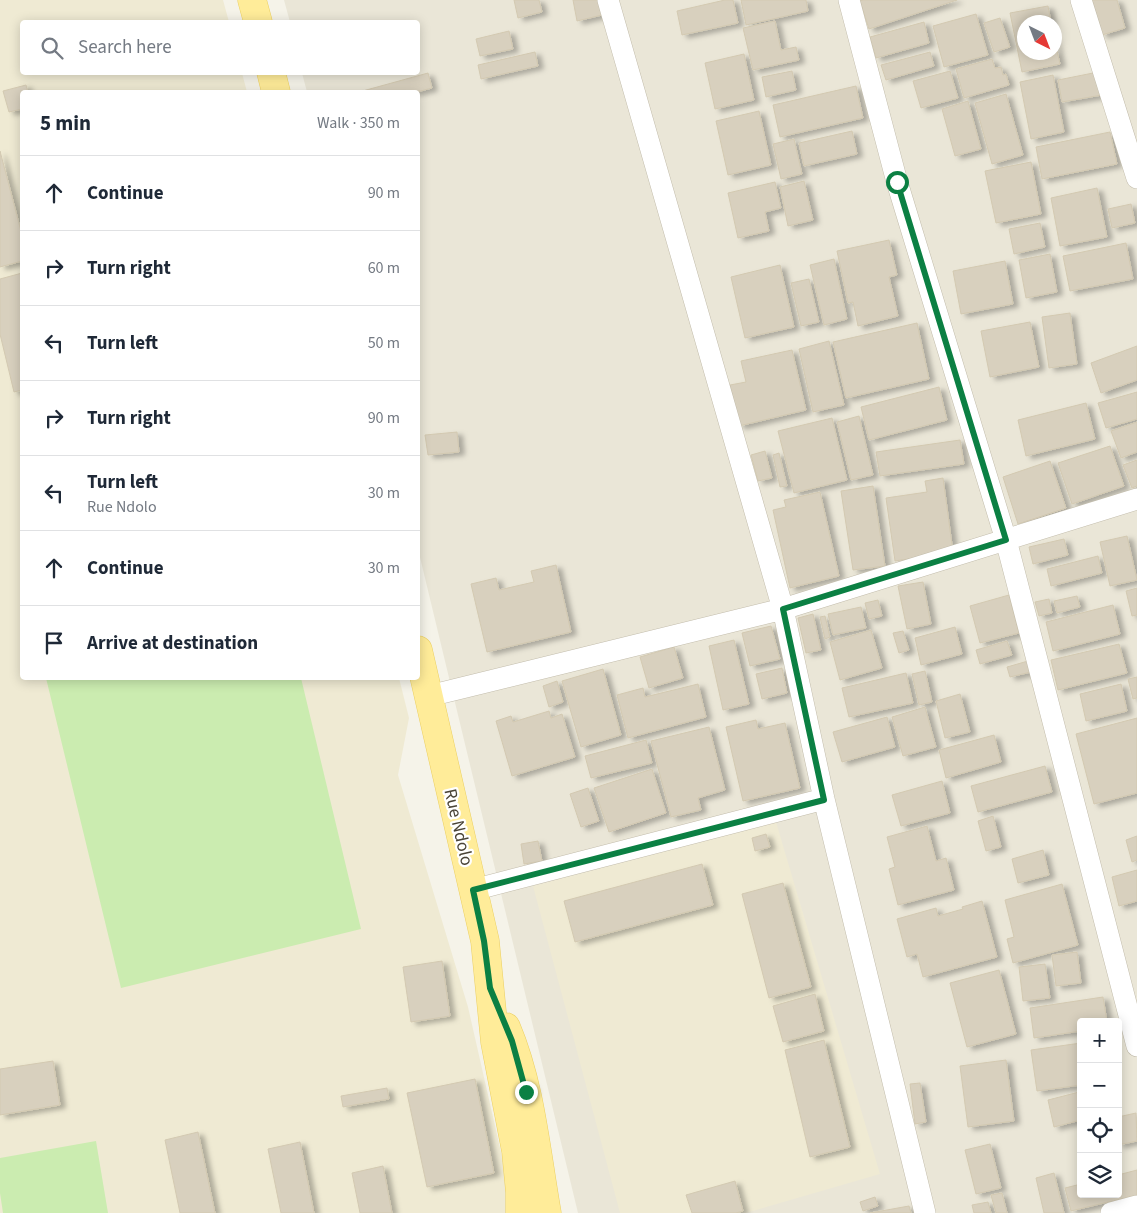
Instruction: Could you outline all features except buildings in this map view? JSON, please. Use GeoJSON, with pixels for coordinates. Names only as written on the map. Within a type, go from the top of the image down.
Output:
{"type":"FeatureCollection","features":[{"type":"Feature","properties":{"kind":"main road"},"geometry":{"type":"LineString","coordinates":[[252,0],[257,20]]}},
{"type":"Feature","properties":{"kind":"main road"},"geometry":{"type":"LineString","coordinates":[[272,75],[276,90]]}},
{"type":"Feature","properties":{"kind":"main road","name":"Rue Ndolo"},"geometry":{"type":"LineString","coordinates":[[420,658],[484,941],[495,1042],[516,1151],[520,1213]]}},
{"type":"Feature","properties":{"kind":"main road"},"geometry":{"type":"LineString","coordinates":[[490,988],[512,1041],[526,1092],[547,1213]]}},
{"type":"Feature","properties":{"kind":"street"},"geometry":{"type":"LineString","coordinates":[[608,0],[783,609],[824,800],[925,1213]]}},
{"type":"Feature","properties":{"kind":"street"},"geometry":{"type":"LineString","coordinates":[[849,0],[897,182],[1006,540],[1137,1046]]}},
{"type":"Feature","properties":{"kind":"street"},"geometry":{"type":"LineString","coordinates":[[1081,0],[1137,178]]}},
{"type":"Feature","properties":{"kind":"street"},"geometry":{"type":"LineString","coordinates":[[429,696],[783,609],[1137,499]]}},
{"type":"Feature","properties":{"kind":"street"},"geometry":{"type":"LineString","coordinates":[[473,890],[824,800]]}},
{"type":"Feature","properties":{"kind":"street"},"geometry":{"type":"LineString","coordinates":[[1111,1213],[1137,1206]]}},
{"type":"Feature","properties":{"kind":"shaded area"},"geometry":{"type":"Polygon","coordinates":[[[0,0],[223,0],[228,20],[20,20],[20,75],[243,75],[246,90],[20,90],[20,680],[400,680],[409,718],[398,775],[468,1007],[508,1183],[511,1213],[0,1213],[0,0]]]}},
{"type":"Feature","properties":{"kind":"shaded area"},"geometry":{"type":"Polygon","coordinates":[[[284,0],[1137,0],[1137,1213],[578,1213],[420,557],[420,90],[306,90],[303,75],[420,75],[420,20],[289,20],[284,0]]]}},
{"type":"Feature","properties":{"kind":"shaded area"},"geometry":{"type":"Polygon","coordinates":[[[776,822],[880,1174],[746,1213],[620,1213],[533,886],[776,822]]]}},
{"type":"Feature","properties":{"kind":"green space"},"geometry":{"type":"Polygon","coordinates":[[[46,680],[301,680],[361,929],[121,988],[46,680]]]}},
{"type":"Feature","properties":{"kind":"green space"},"geometry":{"type":"Polygon","coordinates":[[[96,1141],[108,1213],[3,1213],[0,1193],[0,1158],[96,1141]]]}},
{"type":"Feature","properties":{"kind":"route"},"geometry":{"type":"LineString","coordinates":[[526,1092],[512,1041],[490,988],[484,941],[473,890],[824,800],[783,609],[1006,540],[897,182]]}}]}
